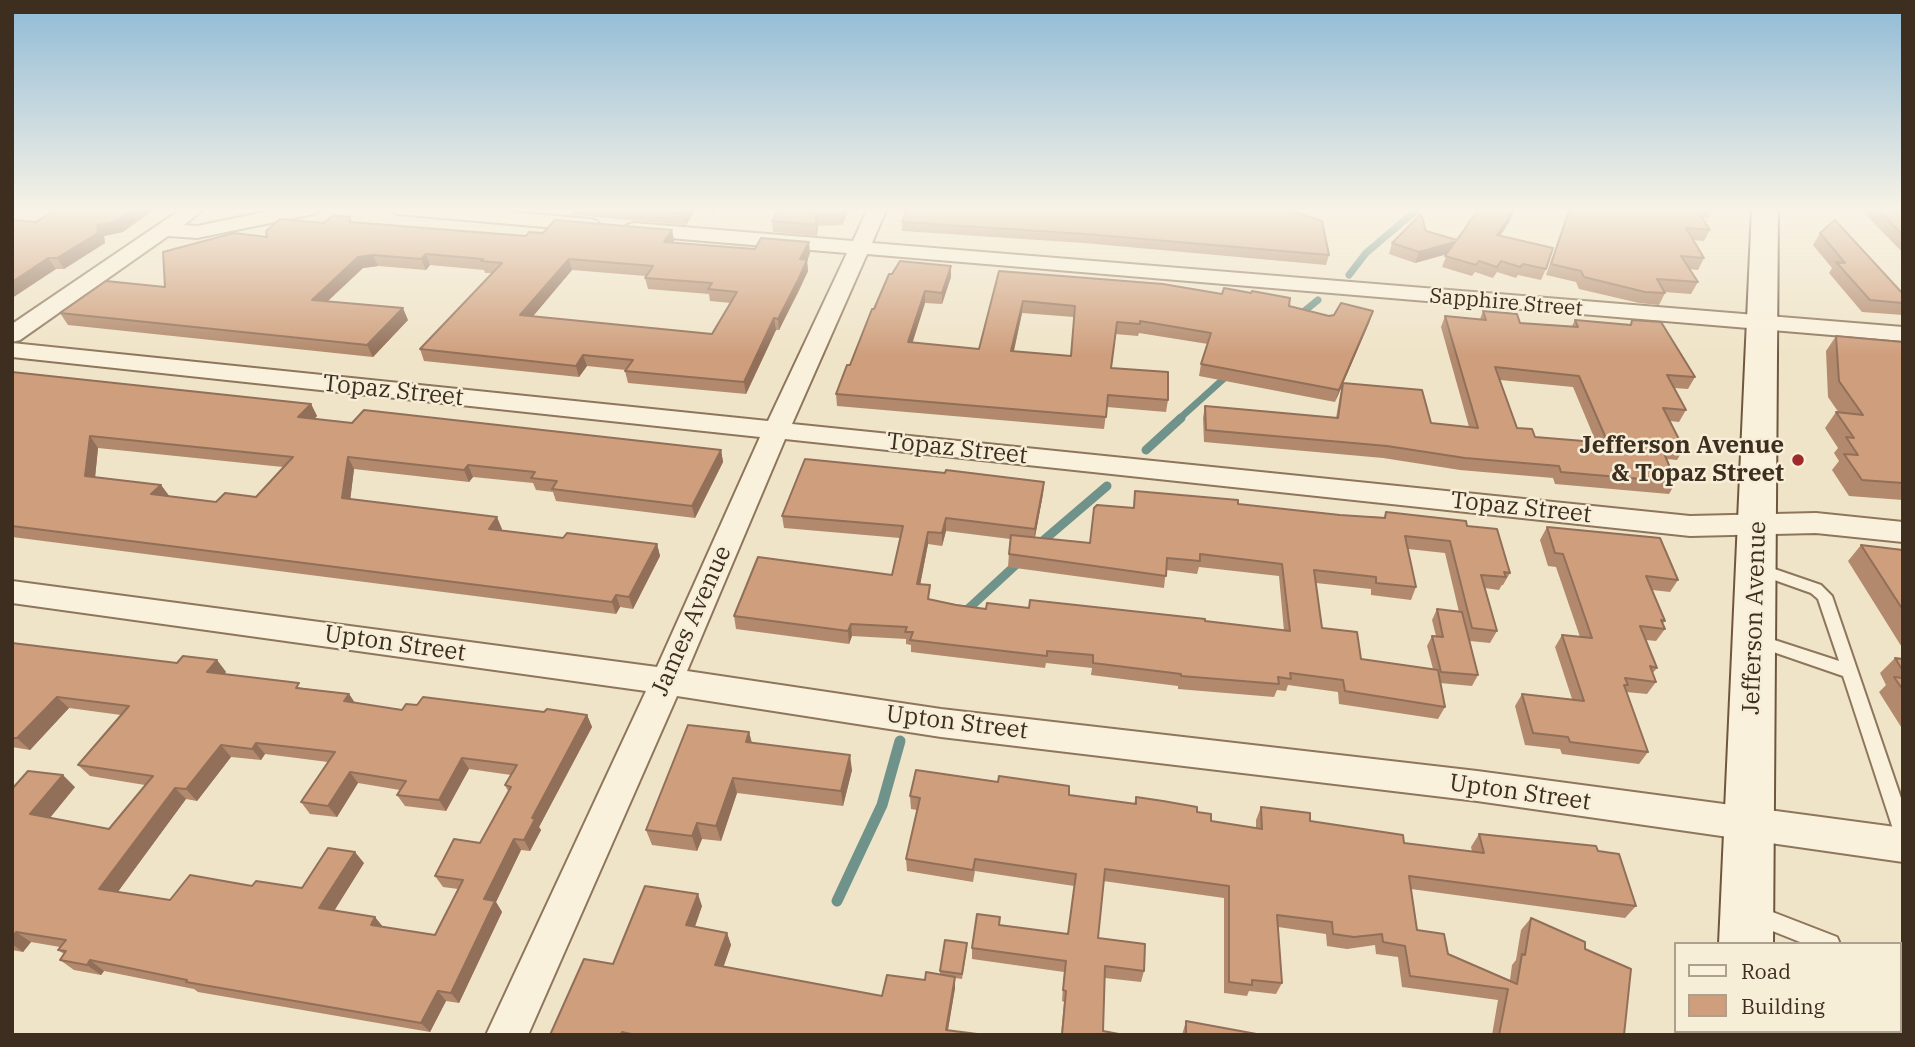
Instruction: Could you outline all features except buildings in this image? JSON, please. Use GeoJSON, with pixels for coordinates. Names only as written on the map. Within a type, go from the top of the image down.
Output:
{"type":"FeatureCollection","features":[{"type":"Feature","properties":{"kind":"main road","name":"Jefferson Avenue"},"geometry":{"type":"LineString","coordinates":[[1747,928],[1764,257]]}},
{"type":"Feature","properties":{"kind":"street"},"geometry":{"type":"LineString","coordinates":[[12,335],[126,257]]}},
{"type":"Feature","properties":{"kind":"street","name":"James Avenue"},"geometry":{"type":"LineString","coordinates":[[507,1035],[667,681],[776,430],[856,257]]}},
{"type":"Feature","properties":{"kind":"street","name":"Sapphire Street"},"geometry":{"type":"LineString","coordinates":[[955,257],[1903,334]]}},
{"type":"Feature","properties":{"kind":"street","name":"Topaz Street"},"geometry":{"type":"LineString","coordinates":[[12,350],[1690,526],[1816,523],[1903,532]]}},
{"type":"Feature","properties":{"kind":"street","name":"Upton Street"},"geometry":{"type":"LineString","coordinates":[[12,592],[667,681],[941,723],[1477,786],[1903,845]]}},
{"type":"Feature","properties":{"kind":"lane"},"geometry":{"type":"LineString","coordinates":[[1756,568],[1816,589],[1825,596],[1852,671],[1903,832]]}},
{"type":"Feature","properties":{"kind":"lane"},"geometry":{"type":"LineString","coordinates":[[1754,639],[1852,671]]}},
{"type":"Feature","properties":{"kind":"lane"},"geometry":{"type":"LineString","coordinates":[[1747,928],[1820,942]]}},
{"type":"Feature","properties":{"kind":"waterway"},"geometry":{"type":"LineString","coordinates":[[1349,275],[1363,257]]}},
{"type":"Feature","properties":{"kind":"waterway"},"geometry":{"type":"LineString","coordinates":[[1297,317],[1318,300]]}},
{"type":"Feature","properties":{"kind":"waterway"},"geometry":{"type":"LineString","coordinates":[[1179,419],[1230,373]]}},
{"type":"Feature","properties":{"kind":"waterway"},"geometry":{"type":"LineString","coordinates":[[1146,450],[1181,418]]}},
{"type":"Feature","properties":{"kind":"waterway"},"geometry":{"type":"LineString","coordinates":[[1038,545],[1107,486]]}},
{"type":"Feature","properties":{"kind":"waterway"},"geometry":{"type":"LineString","coordinates":[[962,611],[968,609],[1020,561]]}},
{"type":"Feature","properties":{"kind":"waterway"},"geometry":{"type":"LineString","coordinates":[[837,901],[882,805],[900,741]]}},
{"type":"Feature","properties":{"kind":"place","name":"Jefferson Avenue & Topaz Street"},"geometry":{"type":"Point","coordinates":[1798,460]}}]}
